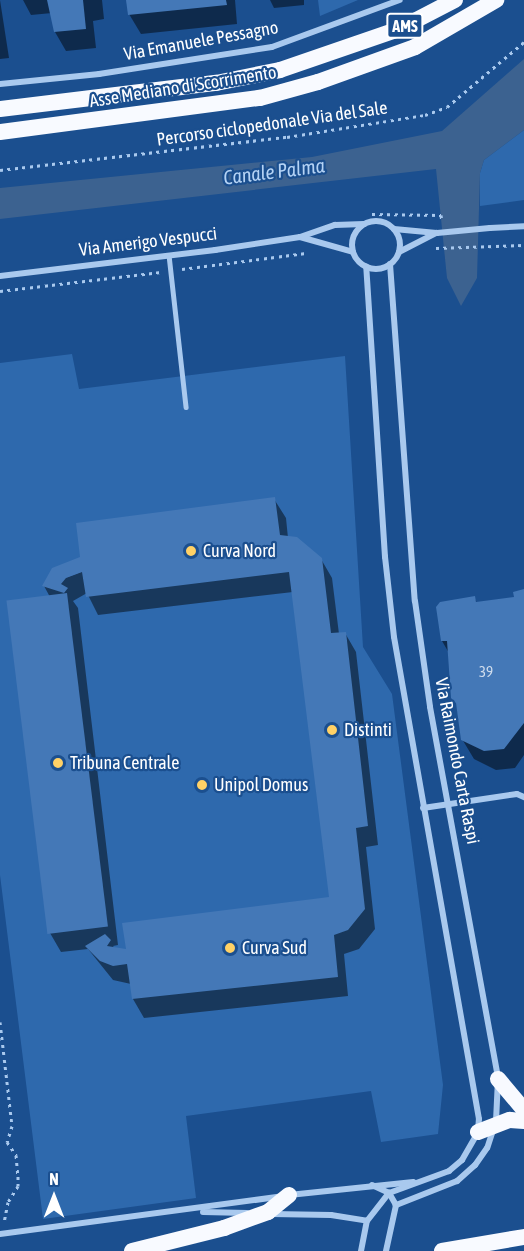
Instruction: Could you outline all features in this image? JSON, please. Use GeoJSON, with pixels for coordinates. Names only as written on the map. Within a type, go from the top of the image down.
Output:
{"type":"FeatureCollection","features":[{"type":"Feature","properties":{"kind":"highway","name":"Asse Mediano di Scorrimento"},"geometry":{"type":"LineString","coordinates":[[0,109],[216,83],[280,70],[399,29],[455,0]]}},
{"type":"Feature","properties":{"kind":"highway","name":"Asse Mediano di Scorrimento"},"geometry":{"type":"LineString","coordinates":[[0,132],[260,98],[318,82],[415,47],[496,0]]}},
{"type":"Feature","properties":{"kind":"highway"},"geometry":{"type":"LineString","coordinates":[[498,1079],[524,1110]]}},
{"type":"Feature","properties":{"kind":"highway"},"geometry":{"type":"LineString","coordinates":[[486,1129],[510,1120],[524,1120]]}},
{"type":"Feature","properties":{"kind":"highway"},"geometry":{"type":"LineString","coordinates":[[132,1251],[224,1228],[263,1214],[289,1195]]}},
{"type":"Feature","properties":{"kind":"highway"},"geometry":{"type":"LineString","coordinates":[[441,1251],[524,1237]]}},
{"type":"Feature","properties":{"kind":"street","name":"Via Emanuele Pessagno"},"geometry":{"type":"LineString","coordinates":[[0,84],[262,49],[357,19],[400,0]]}},
{"type":"Feature","properties":{"kind":"street","name":"Via Amerigo Vespucci"},"geometry":{"type":"LineString","coordinates":[[0,276],[300,237],[335,225],[380,221],[394,229],[437,233],[524,226]]}},
{"type":"Feature","properties":{"kind":"street"},"geometry":{"type":"LineString","coordinates":[[364,224],[354,236],[353,252],[366,267],[378,269],[390,264]]}},
{"type":"Feature","properties":{"kind":"street"},"geometry":{"type":"LineString","coordinates":[[394,229],[399,252]]}},
{"type":"Feature","properties":{"kind":"street","name":"Via Amerigo Vespucci"},"geometry":{"type":"LineString","coordinates":[[390,264],[399,252],[437,233]]}},
{"type":"Feature","properties":{"kind":"street","name":"Via Amerigo Vespucci"},"geometry":{"type":"LineString","coordinates":[[300,237],[353,252]]}},
{"type":"Feature","properties":{"kind":"street","name":"Via Raimondo Carta Raspi"},"geometry":{"type":"LineString","coordinates":[[389,1193],[449,1171],[462,1161],[486,1129],[498,1079],[450,805],[430,707],[415,602],[390,264]]}},
{"type":"Feature","properties":{"kind":"street","name":"Via Raimondo Carta Raspi"},"geometry":{"type":"LineString","coordinates":[[366,267],[385,557],[423,808],[475,1087],[486,1129],[487,1148],[458,1181],[396,1205]]}},
{"type":"Feature","properties":{"kind":"street"},"geometry":{"type":"LineString","coordinates":[[423,808],[522,793]]}},
{"type":"Feature","properties":{"kind":"street"},"geometry":{"type":"LineString","coordinates":[[0,1234],[187,1212],[289,1195],[417,1182]]}},
{"type":"Feature","properties":{"kind":"street"},"geometry":{"type":"LineString","coordinates":[[370,1185],[389,1193],[396,1205],[386,1251]]}},
{"type":"Feature","properties":{"kind":"street"},"geometry":{"type":"LineString","coordinates":[[361,1251],[367,1221],[389,1193]]}},
{"type":"Feature","properties":{"kind":"street"},"geometry":{"type":"LineString","coordinates":[[187,1212],[332,1215],[367,1221]]}},
{"type":"Feature","properties":{"kind":"lane"},"geometry":{"type":"LineString","coordinates":[[169,255],[186,407]]}},
{"type":"Feature","properties":{"kind":"path","name":"Percorso ciclopedonale Via del Sale"},"geometry":{"type":"LineString","coordinates":[[0,170],[287,138],[425,115],[447,107],[524,42]]}},
{"type":"Feature","properties":{"kind":"path"},"geometry":{"type":"LineString","coordinates":[[426,251],[524,245]]}},
{"type":"Feature","properties":{"kind":"path"},"geometry":{"type":"LineString","coordinates":[[0,291],[309,253]]}},
{"type":"Feature","properties":{"kind":"path"},"geometry":{"type":"LineString","coordinates":[[0,1022],[12,1126],[7,1142],[16,1155],[18,1176],[18,1186],[8,1202],[4,1223],[0,1224]]}},
{"type":"Feature","properties":{"kind":"shaded area"},"geometry":{"type":"Polygon","coordinates":[[[318,0],[358,0],[320,16],[318,0]]]}},
{"type":"Feature","properties":{"kind":"shaded area"},"geometry":{"type":"Polygon","coordinates":[[[524,130],[524,200],[480,206],[480,173],[484,160],[524,130]]]}},
{"type":"Feature","properties":{"kind":"shaded area","name":"Unipol Domus"},"geometry":{"type":"Polygon","coordinates":[[[72,354],[79,389],[345,356],[363,647],[392,694],[443,1085],[438,1134],[381,1142],[371,1091],[186,1116],[196,1198],[43,1219],[0,875],[0,363],[72,354]]]}},
{"type":"Feature","properties":{"kind":"water","name":"Canale Palma"},"geometry":{"type":"Polygon","coordinates":[[[524,59],[524,130],[484,160],[480,173],[477,278],[461,306],[447,278],[436,169],[0,219],[0,188],[312,157],[442,131],[524,59]]]}},
{"type":"Feature","properties":{"kind":"building"},"geometry":{"type":"Polygon","coordinates":[[[47,0],[83,0],[86,29],[54,32],[47,0]]]}},
{"type":"Feature","properties":{"kind":"building"},"geometry":{"type":"Polygon","coordinates":[[[126,0],[226,0],[227,5],[128,15],[126,0]]]}},
{"type":"Feature","properties":{"kind":"building"},"geometry":{"type":"Polygon","coordinates":[[[275,497],[280,535],[297,537],[322,558],[331,633],[346,632],[368,826],[356,828],[365,909],[348,930],[334,935],[338,977],[132,999],[127,964],[113,966],[100,961],[85,946],[105,934],[111,940],[107,946],[126,949],[122,923],[329,897],[289,572],[86,597],[82,572],[66,578],[61,584],[68,588],[64,593],[42,586],[52,568],[80,557],[76,523],[275,497]]]}},
{"type":"Feature","properties":{"kind":"building"},"geometry":{"type":"Polygon","coordinates":[[[524,589],[524,723],[504,749],[484,751],[461,740],[456,703],[451,698],[447,641],[441,641],[436,607],[440,602],[475,596],[476,602],[514,597],[513,592],[524,589]]]}},
{"type":"Feature","properties":{"kind":"building","name":"Tribuna Centrale"},"geometry":{"type":"Polygon","coordinates":[[[67,593],[108,926],[47,934],[6,600],[67,593]]]}},
{"type":"Feature","properties":{"kind":"place","name":"Curva Nord"},"geometry":{"type":"Point","coordinates":[191,551]}},
{"type":"Feature","properties":{"kind":"place","name":"Distinti"},"geometry":{"type":"Point","coordinates":[332,730]}},
{"type":"Feature","properties":{"kind":"place","name":"Tribuna Centrale"},"geometry":{"type":"Point","coordinates":[58,763]}},
{"type":"Feature","properties":{"kind":"place","name":"Unipol Domus"},"geometry":{"type":"Point","coordinates":[202,785]}},
{"type":"Feature","properties":{"kind":"place","name":"Curva Sud"},"geometry":{"type":"Point","coordinates":[230,948]}}]}
